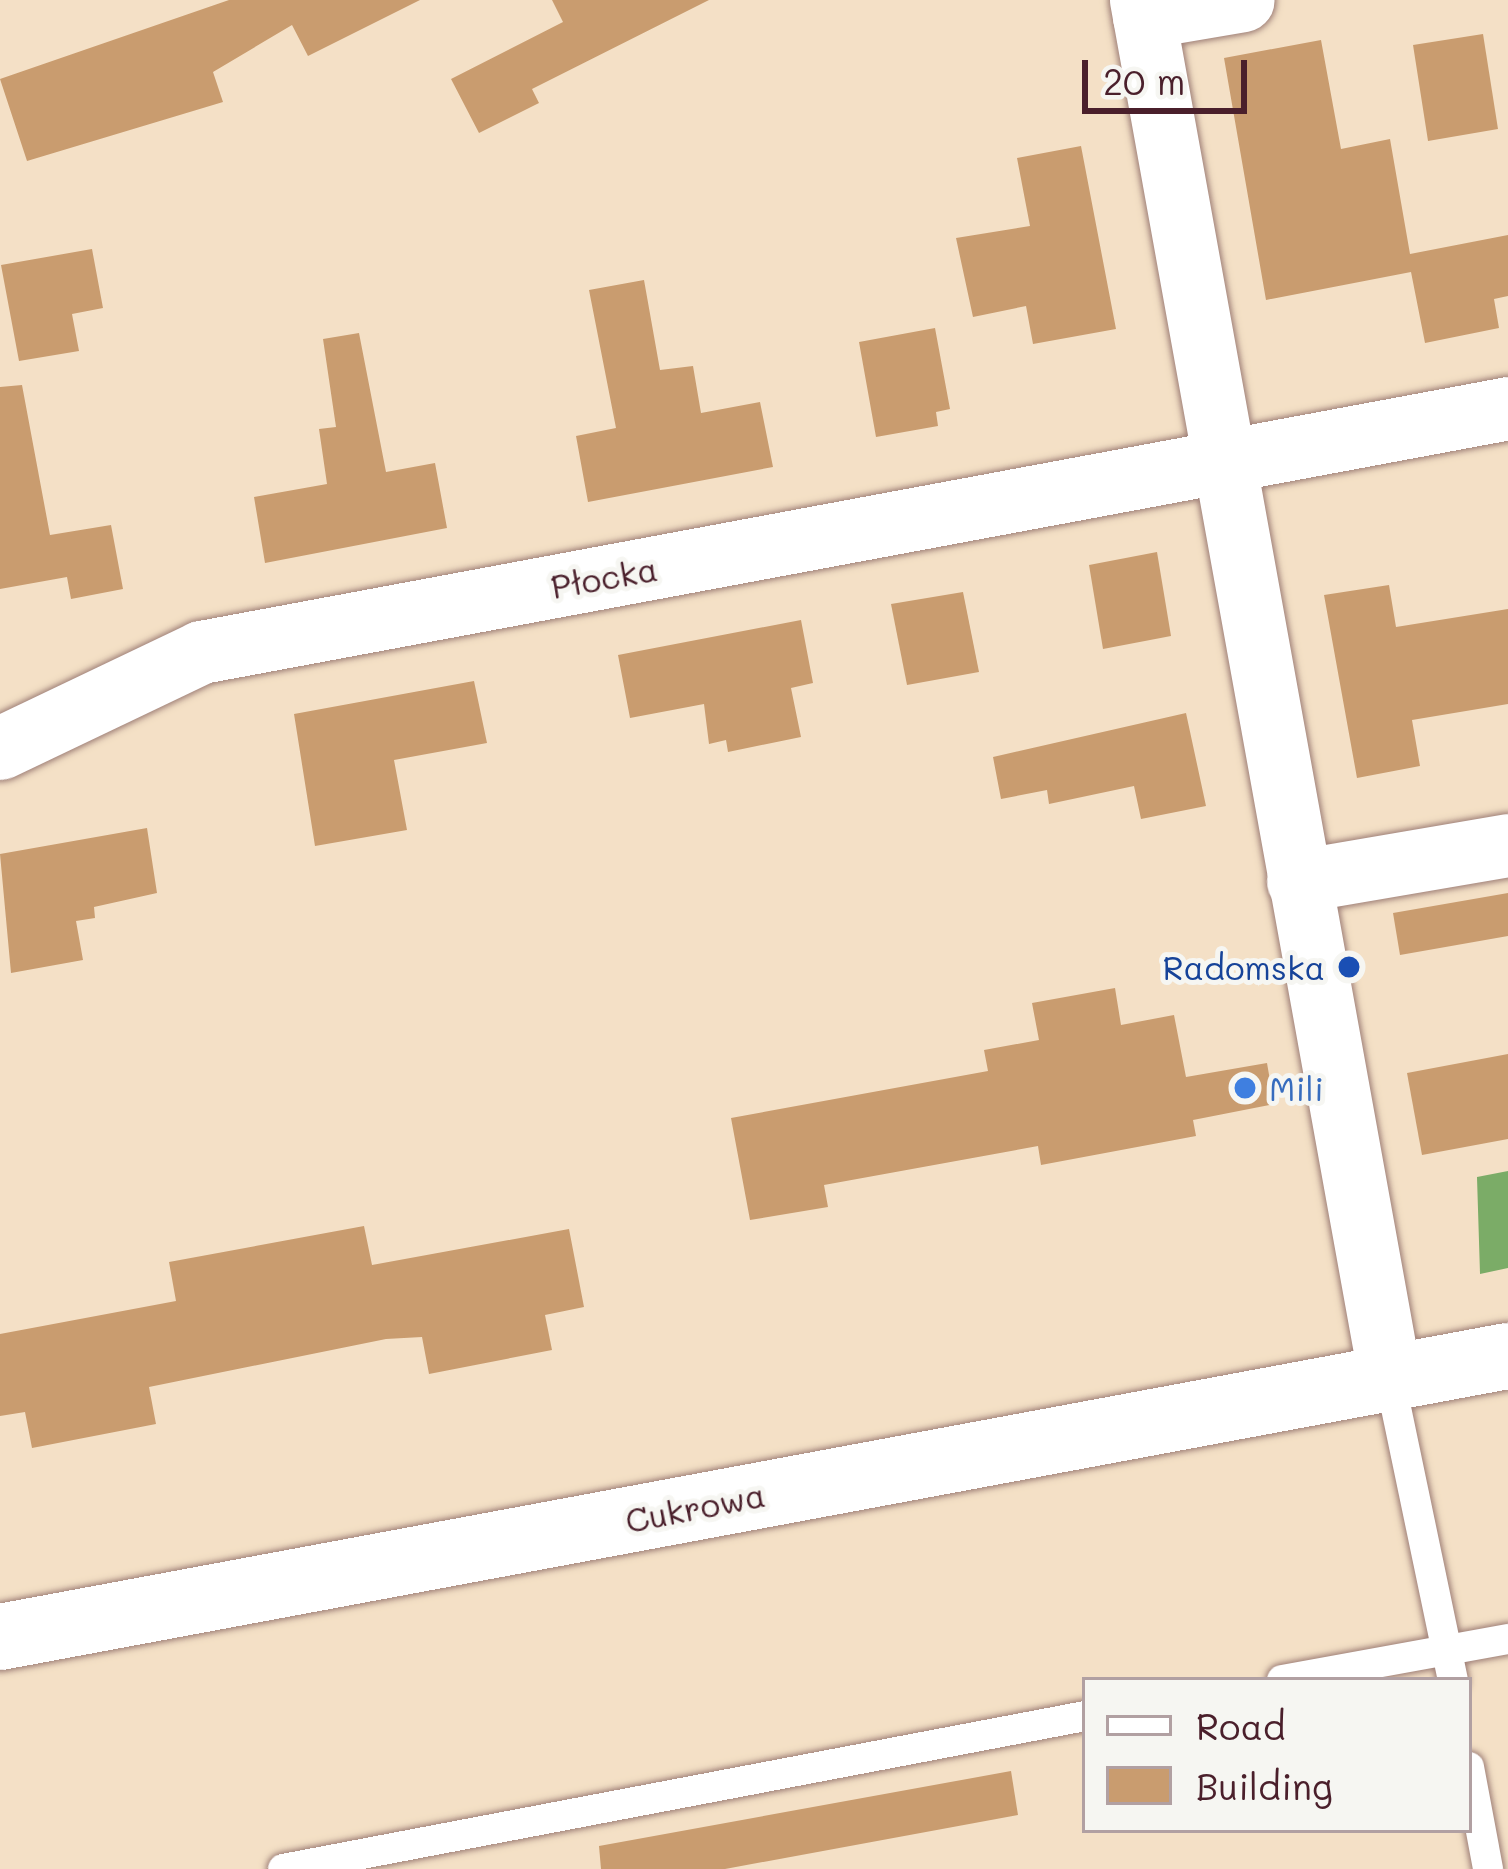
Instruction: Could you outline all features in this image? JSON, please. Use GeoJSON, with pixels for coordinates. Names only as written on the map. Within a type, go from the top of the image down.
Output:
{"type":"FeatureCollection","features":[{"type":"Feature","properties":{"kind":"street"},"geometry":{"type":"LineString","coordinates":[[1243,0],[1142,9],[1390,1379]]}},
{"type":"Feature","properties":{"kind":"street"},"geometry":{"type":"LineString","coordinates":[[1226,462],[1508,409]]}},
{"type":"Feature","properties":{"kind":"street","name":"Płocka"},"geometry":{"type":"LineString","coordinates":[[0,748],[200,652],[1226,462]]}},
{"type":"Feature","properties":{"kind":"street"},"geometry":{"type":"LineString","coordinates":[[1298,881],[1508,844]]}},
{"type":"Feature","properties":{"kind":"street","name":"Cukrowa"},"geometry":{"type":"LineString","coordinates":[[0,1637],[1508,1356]]}},
{"type":"Feature","properties":{"kind":"lane"},"geometry":{"type":"LineString","coordinates":[[1390,1379],[1450,1665]]}},
{"type":"Feature","properties":{"kind":"lane"},"geometry":{"type":"LineString","coordinates":[[1316,1677],[1450,1665],[1508,1639]]}},
{"type":"Feature","properties":{"kind":"lane"},"geometry":{"type":"LineString","coordinates":[[283,1869],[1082,1717]]}},
{"type":"Feature","properties":{"kind":"lane"},"geometry":{"type":"LineString","coordinates":[[1472,1779],[1494,1864]]}},
{"type":"Feature","properties":{"kind":"green space"},"geometry":{"type":"Polygon","coordinates":[[[1508,1171],[1508,1268],[1480,1274],[1477,1177],[1508,1171]]]}},
{"type":"Feature","properties":{"kind":"building"},"geometry":{"type":"Polygon","coordinates":[[[229,0],[420,0],[308,56],[292,25],[213,72],[223,102],[27,161],[0,79],[229,0]]]}},
{"type":"Feature","properties":{"kind":"building"},"geometry":{"type":"Polygon","coordinates":[[[552,0],[709,0],[532,89],[539,103],[479,133],[451,79],[563,22],[552,0]]]}},
{"type":"Feature","properties":{"kind":"building"},"geometry":{"type":"Polygon","coordinates":[[[1483,34],[1498,129],[1428,141],[1413,45],[1483,34]]]}},
{"type":"Feature","properties":{"kind":"building"},"geometry":{"type":"Polygon","coordinates":[[[1321,40],[1341,149],[1390,139],[1410,254],[1508,235],[1508,296],[1494,299],[1499,328],[1425,343],[1411,272],[1266,300],[1224,58],[1321,40]]]}},
{"type":"Feature","properties":{"kind":"building"},"geometry":{"type":"Polygon","coordinates":[[[1081,146],[1116,329],[1033,344],[1026,306],[973,317],[956,238],[1030,226],[1017,158],[1081,146]]]}},
{"type":"Feature","properties":{"kind":"building"},"geometry":{"type":"Polygon","coordinates":[[[92,249],[103,308],[72,314],[79,351],[19,361],[1,265],[92,249]]]}},
{"type":"Feature","properties":{"kind":"building"},"geometry":{"type":"Polygon","coordinates":[[[644,280],[660,370],[693,366],[701,413],[760,402],[773,467],[588,502],[576,436],[616,428],[589,290],[644,280]]]}},
{"type":"Feature","properties":{"kind":"building"},"geometry":{"type":"Polygon","coordinates":[[[935,328],[950,409],[936,412],[938,426],[876,437],[859,342],[935,328]]]}},
{"type":"Feature","properties":{"kind":"building"},"geometry":{"type":"Polygon","coordinates":[[[359,333],[386,472],[435,463],[447,528],[265,563],[254,497],[327,484],[319,429],[336,427],[323,339],[359,333]]]}},
{"type":"Feature","properties":{"kind":"building"},"geometry":{"type":"Polygon","coordinates":[[[22,385],[50,535],[111,525],[123,589],[71,599],[67,577],[0,589],[0,387],[22,385]]]}},
{"type":"Feature","properties":{"kind":"building"},"geometry":{"type":"Polygon","coordinates":[[[1157,552],[1171,636],[1103,649],[1089,565],[1157,552]]]}},
{"type":"Feature","properties":{"kind":"building"},"geometry":{"type":"Polygon","coordinates":[[[1389,585],[1396,627],[1508,609],[1508,704],[1412,720],[1420,766],[1357,778],[1324,595],[1389,585]]]}},
{"type":"Feature","properties":{"kind":"building"},"geometry":{"type":"Polygon","coordinates":[[[963,592],[979,672],[907,685],[891,604],[963,592]]]}},
{"type":"Feature","properties":{"kind":"building"},"geometry":{"type":"Polygon","coordinates":[[[801,620],[813,683],[791,688],[801,737],[728,752],[726,740],[709,744],[704,704],[630,718],[618,655],[801,620]]]}},
{"type":"Feature","properties":{"kind":"building"},"geometry":{"type":"Polygon","coordinates":[[[474,681],[487,743],[394,760],[407,830],[315,846],[294,714],[474,681]]]}},
{"type":"Feature","properties":{"kind":"building"},"geometry":{"type":"Polygon","coordinates":[[[1186,713],[1206,806],[1141,819],[1134,786],[1049,804],[1047,790],[1001,799],[993,757],[1186,713]]]}},
{"type":"Feature","properties":{"kind":"building"},"geometry":{"type":"Polygon","coordinates":[[[147,828],[157,893],[94,907],[95,918],[76,921],[83,960],[11,973],[0,854],[147,828]]]}},
{"type":"Feature","properties":{"kind":"building"},"geometry":{"type":"Polygon","coordinates":[[[1508,893],[1508,936],[1400,955],[1393,913],[1508,893]]]}},
{"type":"Feature","properties":{"kind":"building"},"geometry":{"type":"Polygon","coordinates":[[[1115,988],[1121,1025],[1174,1015],[1186,1077],[1267,1063],[1274,1104],[1193,1120],[1196,1136],[1041,1165],[1038,1146],[824,1185],[828,1207],[750,1220],[731,1118],[988,1071],[984,1050],[1039,1040],[1032,1003],[1115,988]]]}},
{"type":"Feature","properties":{"kind":"building"},"geometry":{"type":"Polygon","coordinates":[[[1508,1054],[1508,1139],[1422,1155],[1407,1073],[1508,1054]]]}},
{"type":"Feature","properties":{"kind":"building"},"geometry":{"type":"Polygon","coordinates":[[[364,1226],[372,1265],[569,1229],[584,1307],[545,1315],[552,1350],[429,1374],[422,1337],[386,1339],[149,1387],[156,1424],[32,1448],[25,1412],[0,1416],[0,1334],[176,1301],[169,1262],[364,1226]]]}},
{"type":"Feature","properties":{"kind":"building"},"geometry":{"type":"Polygon","coordinates":[[[1011,1771],[1018,1815],[725,1869],[601,1869],[599,1846],[1011,1771]]]}},
{"type":"Feature","properties":{"kind":"place","name":"Radomska"},"geometry":{"type":"Point","coordinates":[1349,967]}},
{"type":"Feature","properties":{"kind":"place","name":"Mili"},"geometry":{"type":"Point","coordinates":[1245,1088]}}]}
